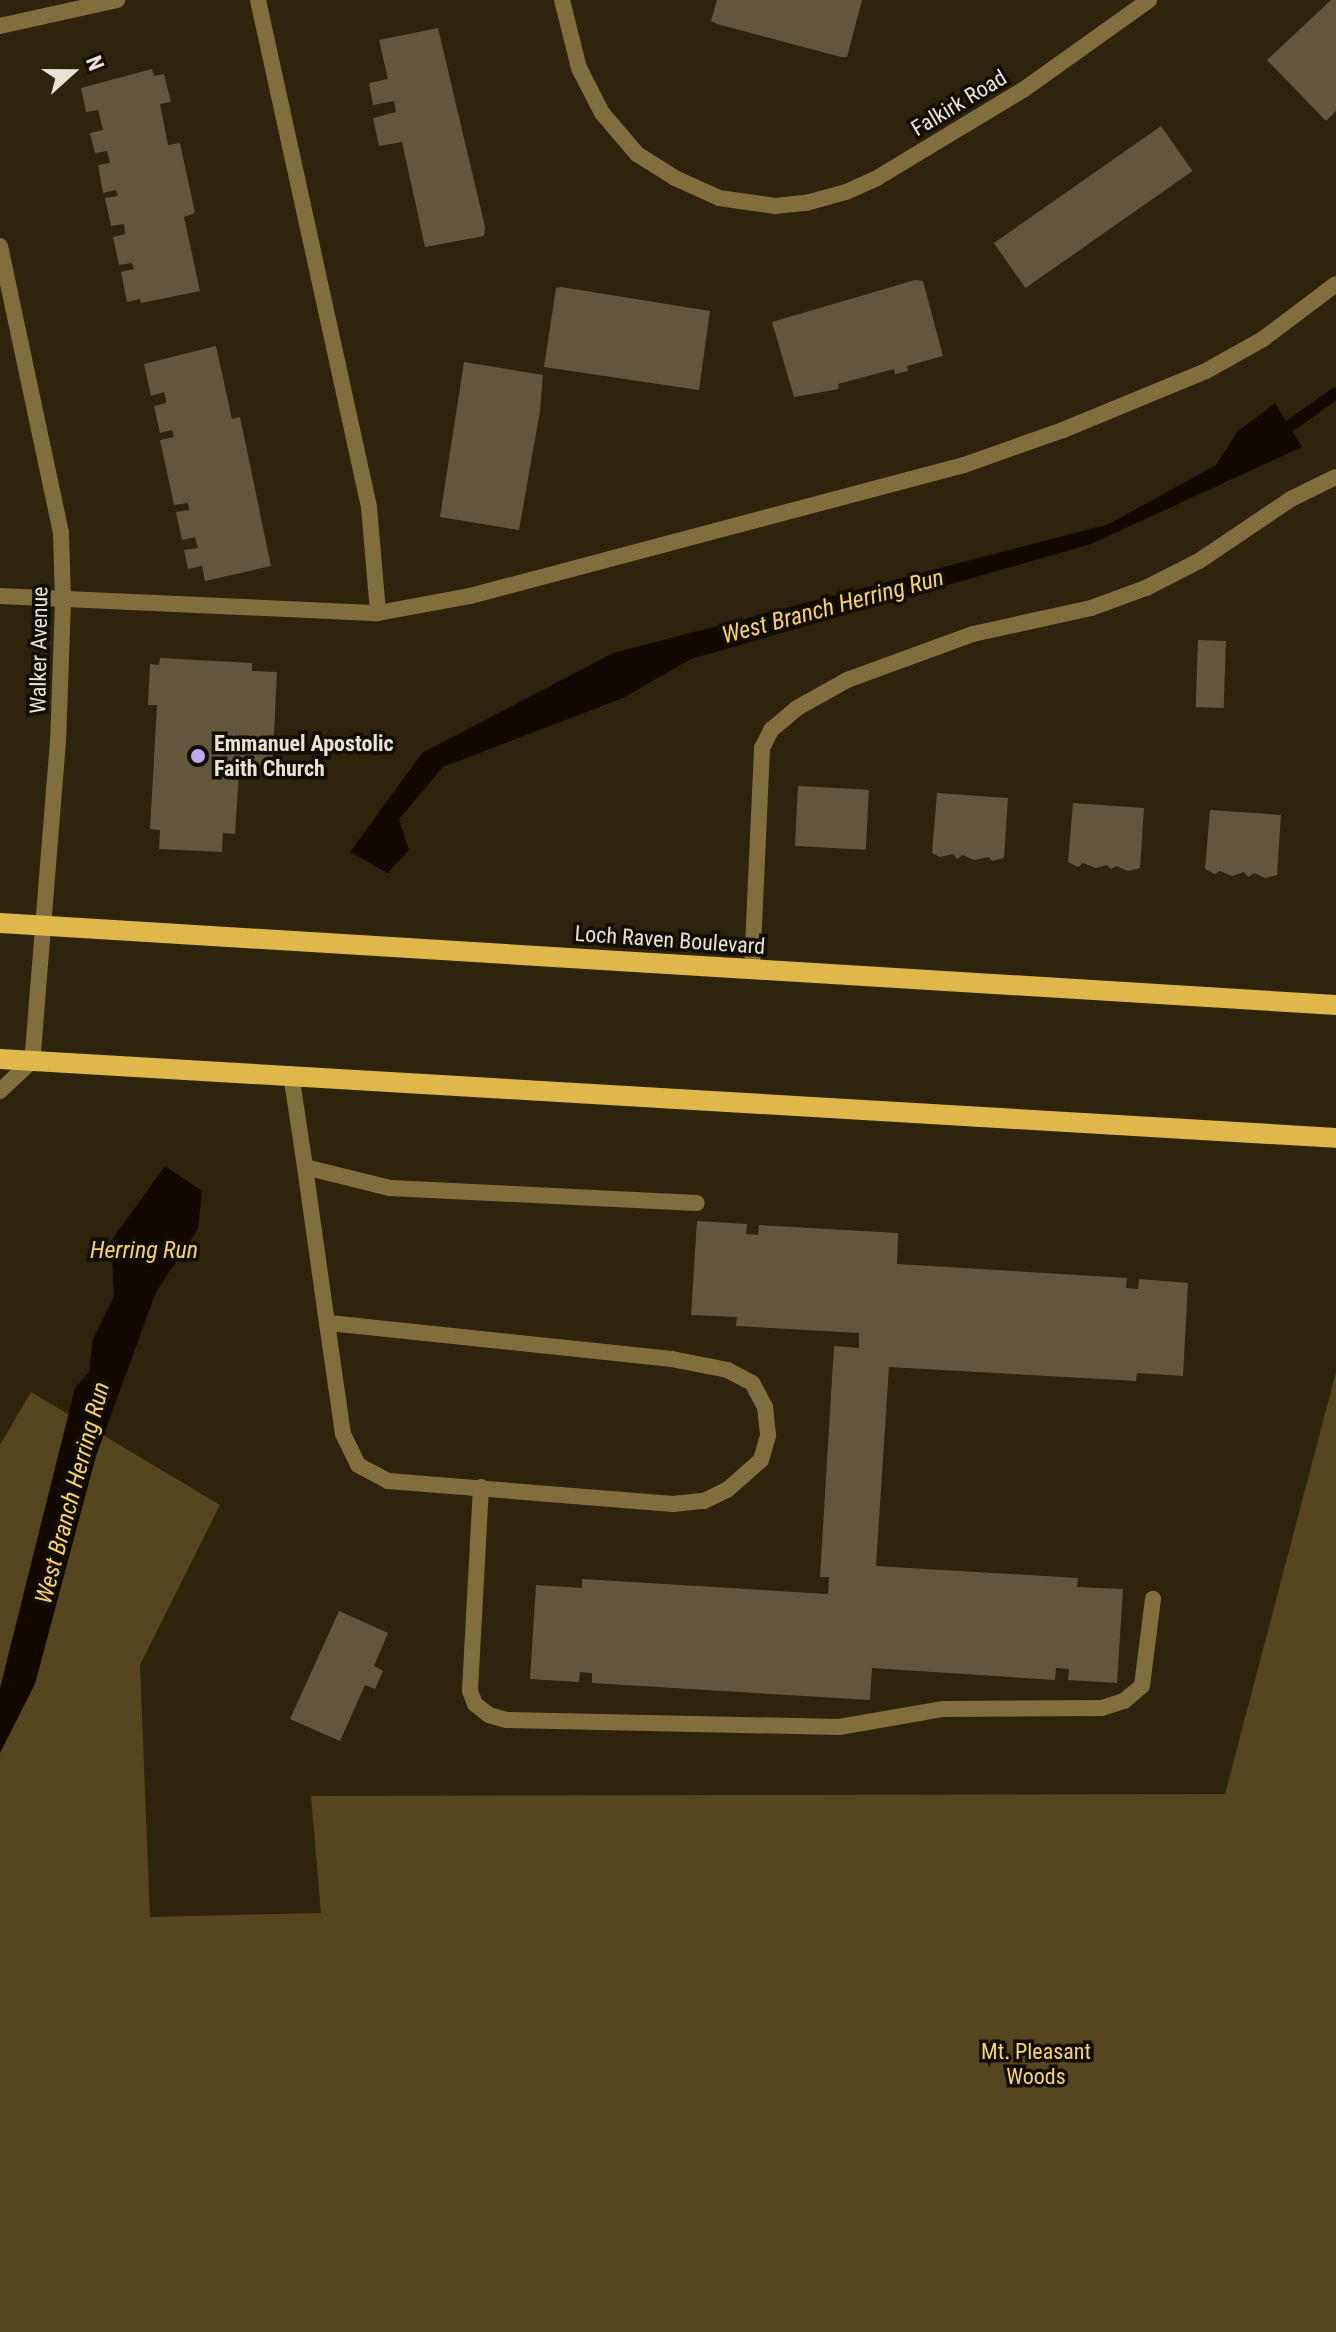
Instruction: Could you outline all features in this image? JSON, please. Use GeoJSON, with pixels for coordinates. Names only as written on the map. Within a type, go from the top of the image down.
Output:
{"type":"FeatureCollection","features":[{"type":"Feature","properties":{"kind":"main road","name":"Loch Raven Boulevard"},"geometry":{"type":"LineString","coordinates":[[0,923],[1336,1005]]}},
{"type":"Feature","properties":{"kind":"main road"},"geometry":{"type":"LineString","coordinates":[[0,1059],[1336,1138]]}},
{"type":"Feature","properties":{"kind":"street"},"geometry":{"type":"LineString","coordinates":[[0,26],[117,0]]}},
{"type":"Feature","properties":{"kind":"street"},"geometry":{"type":"LineString","coordinates":[[258,0],[369,507],[378,613]]}},
{"type":"Feature","properties":{"kind":"street","name":"Falkirk Road"},"geometry":{"type":"LineString","coordinates":[[562,0],[579,68],[602,113],[637,154],[675,178],[719,198],[775,206],[806,203],[846,192],[877,178],[1023,90],[1149,0]]}},
{"type":"Feature","properties":{"kind":"street","name":"Walker Avenue"},"geometry":{"type":"LineString","coordinates":[[0,246],[61,533],[63,601],[46,926],[32,1061]]}},
{"type":"Feature","properties":{"kind":"street"},"geometry":{"type":"LineString","coordinates":[[0,596],[378,613],[470,596],[964,465],[1063,430],[1206,371],[1263,339],[1336,284]]}},
{"type":"Feature","properties":{"kind":"street"},"geometry":{"type":"LineString","coordinates":[[752,969],[762,748],[771,730],[797,708],[847,680],[973,634],[1091,608],[1146,588],[1199,561],[1291,499],[1336,477]]}},
{"type":"Feature","properties":{"kind":"street"},"geometry":{"type":"LineString","coordinates":[[0,1091],[32,1061]]}},
{"type":"Feature","properties":{"kind":"street"},"geometry":{"type":"LineString","coordinates":[[291,1074],[343,1434],[358,1465],[388,1481],[673,1504],[704,1501],[727,1490],[761,1460],[768,1435],[765,1407],[752,1383],[728,1370],[700,1363],[327,1323]]}},
{"type":"Feature","properties":{"kind":"street"},"geometry":{"type":"LineString","coordinates":[[305,1167],[390,1188],[697,1203]]}},
{"type":"Feature","properties":{"kind":"street"},"geometry":{"type":"LineString","coordinates":[[481,1487],[470,1691],[475,1704],[489,1715],[507,1720],[839,1727],[943,1709],[1102,1708],[1124,1701],[1142,1686],[1153,1599]]}},
{"type":"Feature","properties":{"kind":"green space","name":"Mt. Pleasant Woods"},"geometry":{"type":"Polygon","coordinates":[[[1336,1372],[1336,2332],[0,2332],[0,1445],[31,1392],[220,1505],[140,1665],[150,1917],[321,1913],[311,1796],[1225,1794],[1336,1372]]]}},
{"type":"Feature","properties":{"kind":"water"},"geometry":{"type":"Polygon","coordinates":[[[1275,403],[1302,447],[1091,544],[691,659],[623,698],[443,767],[399,819],[409,850],[388,873],[350,852],[422,753],[613,653],[1109,524],[1216,465],[1237,432],[1275,403]]]}},
{"type":"Feature","properties":{"kind":"water","name":"Herring Run"},"geometry":{"type":"Polygon","coordinates":[[[165,1166],[202,1191],[198,1229],[156,1292],[96,1456],[35,1684],[0,1753],[0,1688],[75,1388],[89,1372],[93,1339],[114,1296],[111,1241],[165,1166]]]}},
{"type":"Feature","properties":{"kind":"building"},"geometry":{"type":"Polygon","coordinates":[[[717,0],[862,0],[847,57],[841,57],[717,24],[711,21],[717,0]]]}},
{"type":"Feature","properties":{"kind":"building"},"geometry":{"type":"Polygon","coordinates":[[[1331,0],[1336,0],[1336,111],[1326,121],[1267,60],[1331,0]]]}},
{"type":"Feature","properties":{"kind":"building"},"geometry":{"type":"Polygon","coordinates":[[[438,28],[485,227],[484,236],[425,247],[402,142],[379,146],[373,118],[396,112],[394,101],[373,105],[369,83],[388,79],[379,40],[438,28]]]}},
{"type":"Feature","properties":{"kind":"building"},"geometry":{"type":"Polygon","coordinates":[[[152,69],[154,76],[164,74],[171,102],[160,104],[168,145],[180,143],[195,213],[184,217],[200,291],[141,303],[140,299],[127,302],[121,272],[134,269],[132,263],[119,265],[113,237],[125,234],[124,224],[111,226],[105,198],[118,196],[116,190],[103,193],[98,165],[110,163],[107,151],[95,153],[90,133],[103,130],[98,110],[86,112],[81,88],[152,69]]]}},
{"type":"Feature","properties":{"kind":"building"},"geometry":{"type":"Polygon","coordinates":[[[1161,126],[1193,171],[1025,288],[994,243],[1161,126]]]}},
{"type":"Feature","properties":{"kind":"building"},"geometry":{"type":"Polygon","coordinates":[[[915,280],[923,281],[943,356],[907,366],[908,371],[895,374],[894,369],[838,384],[839,389],[794,397],[772,322],[915,280]]]}},
{"type":"Feature","properties":{"kind":"building"},"geometry":{"type":"Polygon","coordinates":[[[556,288],[710,311],[699,390],[544,367],[556,288]]]}},
{"type":"Feature","properties":{"kind":"building"},"geometry":{"type":"Polygon","coordinates":[[[216,346],[232,419],[240,417],[271,566],[205,581],[202,566],[188,569],[184,550],[198,548],[195,537],[182,540],[176,512],[189,510],[188,503],[174,505],[160,440],[174,437],[172,430],[160,433],[154,406],[166,403],[166,399],[164,392],[151,396],[144,364],[216,346]]]}},
{"type":"Feature","properties":{"kind":"building"},"geometry":{"type":"Polygon","coordinates":[[[464,362],[543,375],[540,411],[519,530],[440,517],[464,362]]]}},
{"type":"Feature","properties":{"kind":"building"},"geometry":{"type":"Polygon","coordinates":[[[1198,640],[1226,641],[1224,708],[1196,707],[1198,640]]]}},
{"type":"Feature","properties":{"kind":"building"},"geometry":{"type":"Polygon","coordinates":[[[160,658],[252,663],[252,671],[277,672],[272,774],[239,773],[235,834],[223,833],[222,852],[159,849],[160,830],[150,829],[157,705],[148,705],[150,664],[159,665],[160,658]]]}},
{"type":"Feature","properties":{"kind":"building"},"geometry":{"type":"Polygon","coordinates":[[[798,786],[869,790],[866,850],[795,846],[798,786]]]}},
{"type":"Feature","properties":{"kind":"building"},"geometry":{"type":"Polygon","coordinates":[[[937,793],[1008,798],[1004,858],[974,860],[963,855],[957,859],[953,854],[940,857],[932,853],[937,793]]]}},
{"type":"Feature","properties":{"kind":"building"},"geometry":{"type":"Polygon","coordinates":[[[1073,803],[1144,808],[1140,868],[1128,871],[1116,866],[1111,869],[1107,865],[1096,868],[1083,863],[1078,867],[1068,862],[1073,803]]]}},
{"type":"Feature","properties":{"kind":"building"},"geometry":{"type":"Polygon","coordinates":[[[1210,810],[1281,815],[1277,875],[1265,878],[1254,873],[1248,877],[1244,872],[1232,876],[1205,869],[1210,810]]]}},
{"type":"Feature","properties":{"kind":"building"},"geometry":{"type":"Polygon","coordinates":[[[697,1221],[747,1224],[746,1234],[758,1235],[759,1225],[898,1233],[897,1264],[1127,1278],[1126,1288],[1138,1289],[1139,1279],[1188,1283],[1183,1376],[1137,1373],[1136,1381],[889,1367],[876,1566],[1078,1578],[1077,1587],[1123,1589],[1117,1683],[1068,1680],[1069,1669],[1056,1668],[1055,1680],[872,1668],[870,1700],[592,1683],[592,1673],[580,1672],[579,1682],[530,1679],[536,1585],[582,1588],[582,1579],[828,1594],[829,1577],[820,1577],[834,1346],[859,1348],[859,1333],[736,1326],[737,1317],[691,1315],[697,1221]]]}},
{"type":"Feature","properties":{"kind":"building"},"geometry":{"type":"Polygon","coordinates":[[[339,1611],[388,1633],[374,1666],[383,1671],[375,1689],[365,1685],[340,1741],[290,1719],[339,1611]]]}},
{"type":"Feature","properties":{"kind":"waterway","name":"West Branch Herring Run"},"geometry":{"type":"LineString","coordinates":[[1280,433],[1336,393]]}},
{"type":"Feature","properties":{"kind":"place","name":"Emmanuel Apostolic Faith Church"},"geometry":{"type":"Point","coordinates":[198,756]}}]}
